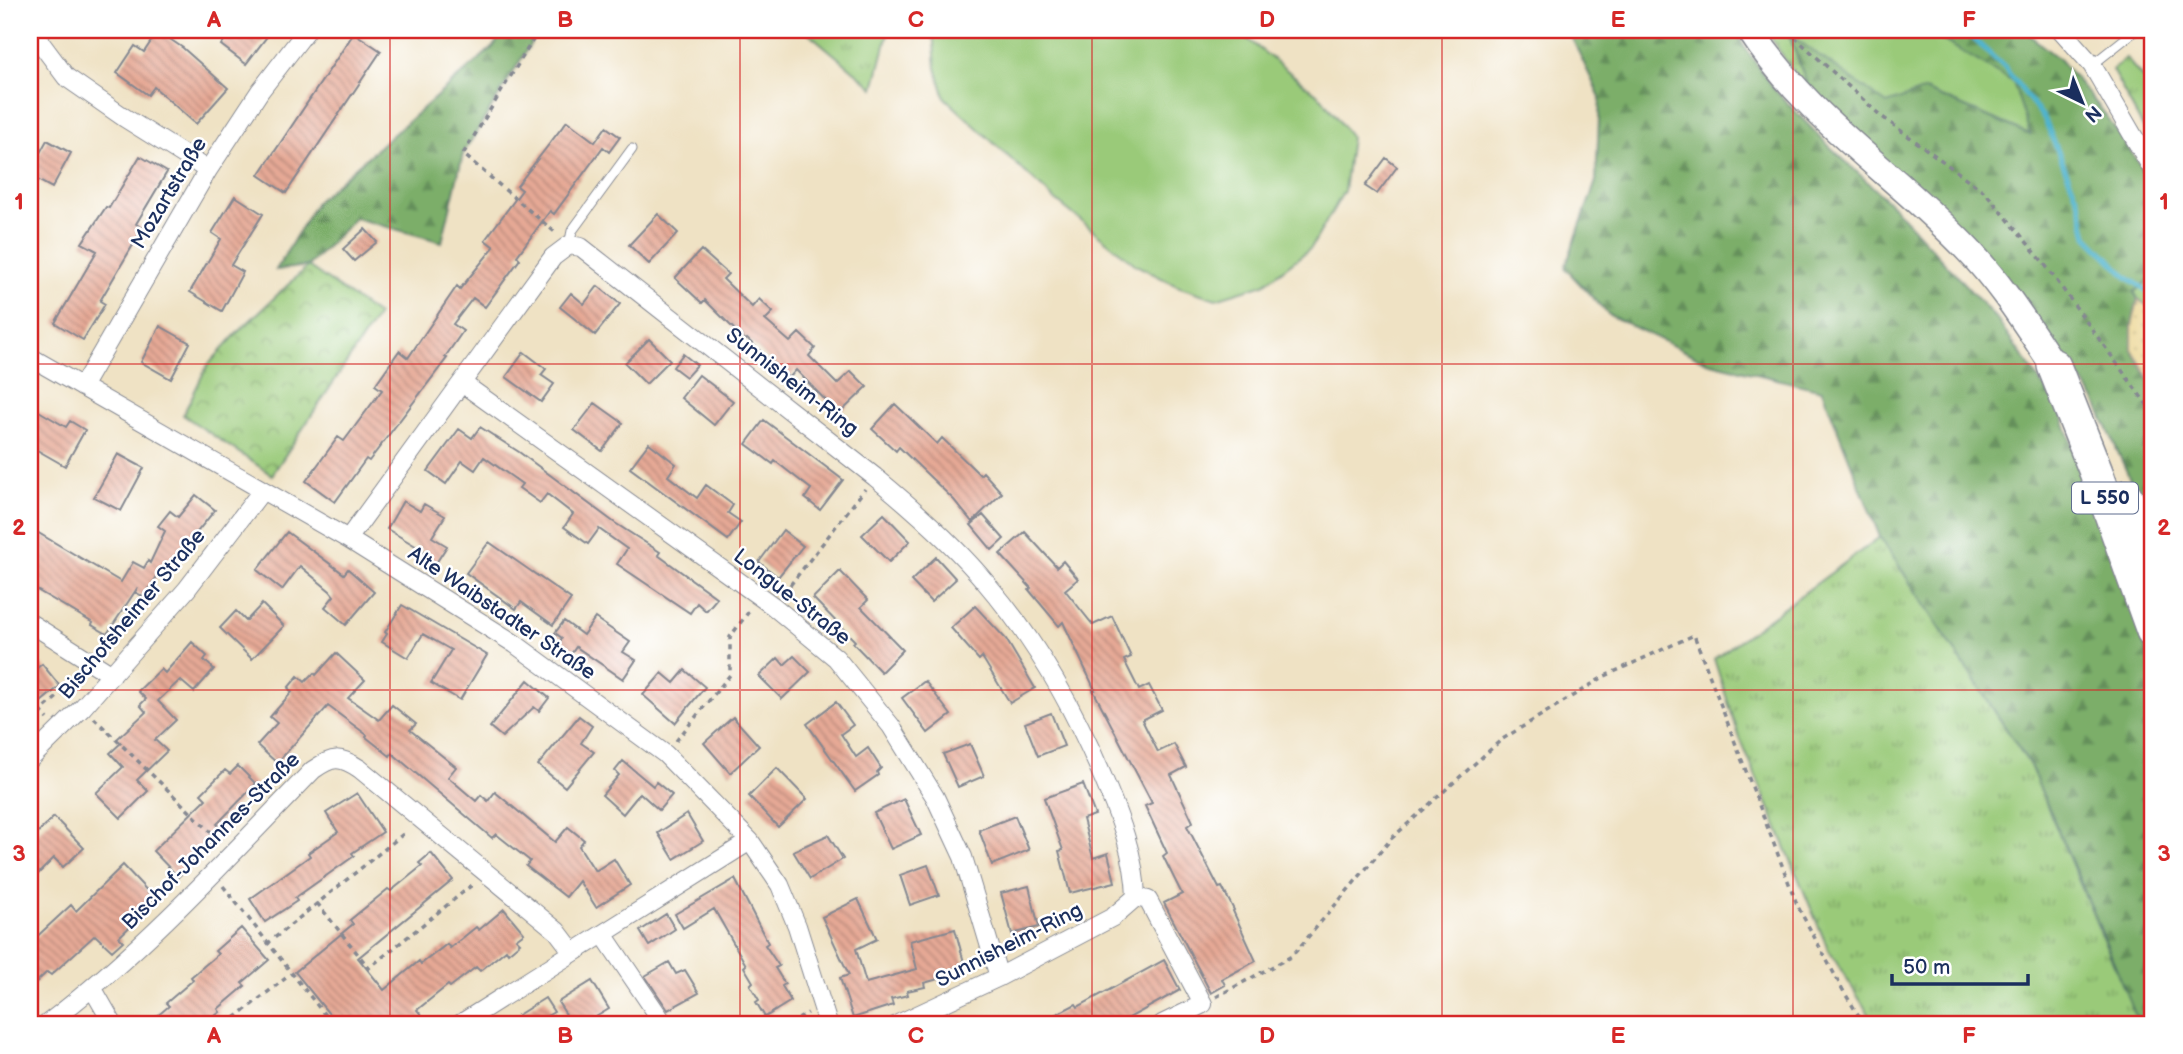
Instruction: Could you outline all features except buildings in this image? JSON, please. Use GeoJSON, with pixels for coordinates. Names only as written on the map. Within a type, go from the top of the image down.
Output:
{"type":"FeatureCollection","features":[{"type":"Feature","properties":{"kind":"highway","name":"L 550"},"geometry":{"type":"LineString","coordinates":[[2054,366],[2108,456],[2153,558]]}},
{"type":"Feature","properties":{"kind":"highway","name":"L 550"},"geometry":{"type":"LineString","coordinates":[[2054,366],[2096,472],[2153,631]]}},
{"type":"Feature","properties":{"kind":"main road","name":"L 550"},"geometry":{"type":"LineString","coordinates":[[1751,30],[1772,63],[1820,116],[1968,249],[1997,282],[2054,366]]}},
{"type":"Feature","properties":{"kind":"street"},"geometry":{"type":"LineString","coordinates":[[31,30],[66,77],[208,170]]}},
{"type":"Feature","properties":{"kind":"street","name":"Mozartstraße"},"geometry":{"type":"LineString","coordinates":[[82,387],[208,170],[260,91],[307,30]]}},
{"type":"Feature","properties":{"kind":"street"},"geometry":{"type":"LineString","coordinates":[[2061,30],[2092,65],[2153,170]]}},
{"type":"Feature","properties":{"kind":"street"},"geometry":{"type":"LineString","coordinates":[[348,539],[552,257],[569,245]]}},
{"type":"Feature","properties":{"kind":"street","name":"Sunnisheim-Ring"},"geometry":{"type":"LineString","coordinates":[[569,245],[581,247],[593,255],[916,511],[987,584],[1039,655],[1088,740],[1121,820],[1135,873],[1136,897],[1113,917],[999,977],[898,1024]]}},
{"type":"Feature","properties":{"kind":"street","name":"Alte Waibstadter Straße"},"geometry":{"type":"LineString","coordinates":[[30,357],[261,492],[348,539],[515,644],[665,754],[750,841],[780,885],[797,926],[828,1024]]}},
{"type":"Feature","properties":{"kind":"street","name":"Longue-Straße"},"geometry":{"type":"LineString","coordinates":[[461,383],[766,602],[836,657],[891,726],[935,797],[962,857],[999,977]]}},
{"type":"Feature","properties":{"kind":"street","name":"Bischofsheimer Straße"},"geometry":{"type":"LineString","coordinates":[[30,759],[83,707],[187,589],[261,492]]}},
{"type":"Feature","properties":{"kind":"street"},"geometry":{"type":"LineString","coordinates":[[30,623],[112,675]]}},
{"type":"Feature","properties":{"kind":"street","name":"Bischof-Johannes-Straße"},"geometry":{"type":"LineString","coordinates":[[47,1024],[93,989],[232,854],[313,770],[325,761],[335,759],[346,760],[360,769],[557,932],[573,952]]}},
{"type":"Feature","properties":{"kind":"street"},"geometry":{"type":"LineString","coordinates":[[460,1024],[481,1019],[573,952],[750,841]]}},
{"type":"Feature","properties":{"kind":"street"},"geometry":{"type":"LineString","coordinates":[[1136,897],[1148,900],[1203,1004],[1162,1024]]}},
{"type":"Feature","properties":{"kind":"street"},"geometry":{"type":"LineString","coordinates":[[603,934],[664,1024]]}},
{"type":"Feature","properties":{"kind":"street"},"geometry":{"type":"LineString","coordinates":[[93,989],[113,1024]]}},
{"type":"Feature","properties":{"kind":"lane"},"geometry":{"type":"LineString","coordinates":[[2092,65],[2136,30]]}},
{"type":"Feature","properties":{"kind":"lane"},"geometry":{"type":"LineString","coordinates":[[569,245],[572,231],[632,149]]}},
{"type":"Feature","properties":{"kind":"path"},"geometry":{"type":"LineString","coordinates":[[540,30],[463,154],[569,245]]}},
{"type":"Feature","properties":{"kind":"path"},"geometry":{"type":"LineString","coordinates":[[1787,30],[1881,116],[1986,193],[2043,262],[2153,413]]}},
{"type":"Feature","properties":{"kind":"path"},"geometry":{"type":"LineString","coordinates":[[665,754],[730,675],[730,637],[766,602],[875,477]]}},
{"type":"Feature","properties":{"kind":"path"},"geometry":{"type":"LineString","coordinates":[[1203,1004],[1292,956],[1392,838],[1501,740],[1605,676],[1694,635],[1798,907],[1864,1024]]}},
{"type":"Feature","properties":{"kind":"path"},"geometry":{"type":"LineString","coordinates":[[30,720],[68,689]]}},
{"type":"Feature","properties":{"kind":"path"},"geometry":{"type":"LineString","coordinates":[[83,707],[232,854]]}},
{"type":"Feature","properties":{"kind":"path"},"geometry":{"type":"LineString","coordinates":[[267,944],[421,820]]}},
{"type":"Feature","properties":{"kind":"path"},"geometry":{"type":"LineString","coordinates":[[317,903],[369,968],[488,873]]}},
{"type":"Feature","properties":{"kind":"path"},"geometry":{"type":"LineString","coordinates":[[226,890],[332,1024]]}},
{"type":"Feature","properties":{"kind":"path"},"geometry":{"type":"LineString","coordinates":[[227,1024],[292,974]]}},
{"type":"Feature","properties":{"kind":"green space"},"geometry":{"type":"Polygon","coordinates":[[[504,30],[539,30],[463,154],[442,242],[355,218],[308,266],[276,270],[317,201],[493,47],[504,30]]]}},
{"type":"Feature","properties":{"kind":"green space"},"geometry":{"type":"Polygon","coordinates":[[[805,30],[889,30],[874,88],[805,30]]]}},
{"type":"Feature","properties":{"kind":"green space"},"geometry":{"type":"Polygon","coordinates":[[[933,30],[1236,30],[1322,98],[1351,137],[1344,191],[1311,248],[1264,284],[1216,299],[1177,286],[1136,265],[1053,198],[945,98],[936,68],[933,30]]]}},
{"type":"Feature","properties":{"kind":"green space"},"geometry":{"type":"Polygon","coordinates":[[[1568,30],[1736,30],[1743,45],[1775,90],[1893,206],[1997,320],[2060,410],[2128,595],[2153,673],[2153,1024],[2138,1022],[2030,765],[1880,537],[1822,390],[1707,362],[1609,315],[1565,268],[1596,181],[1600,97],[1568,30]]]}},
{"type":"Feature","properties":{"kind":"green space"},"geometry":{"type":"Polygon","coordinates":[[[1766,30],[1787,30],[1808,87],[1789,66],[1766,30]]]}},
{"type":"Feature","properties":{"kind":"green space"},"geometry":{"type":"Polygon","coordinates":[[[1787,30],[1925,30],[2013,82],[2030,134],[1925,90],[1887,104],[1787,30]]]}},
{"type":"Feature","properties":{"kind":"green space"},"geometry":{"type":"Polygon","coordinates":[[[1925,30],[2023,30],[2059,59],[2102,110],[2153,184],[2153,277],[2134,292],[2138,299],[2132,326],[2132,349],[2153,385],[2153,531],[2095,400],[2043,326],[1808,87],[1789,34],[1822,57],[1925,90],[2029,134],[2012,82],[1925,30]]]}},
{"type":"Feature","properties":{"kind":"green space"},"geometry":{"type":"Polygon","coordinates":[[[2126,58],[2153,91],[2153,146],[2112,70],[2126,58]]]}},
{"type":"Feature","properties":{"kind":"green space"},"geometry":{"type":"Polygon","coordinates":[[[308,266],[378,315],[272,475],[183,415],[207,366],[239,331],[308,266]]]}},
{"type":"Feature","properties":{"kind":"green space"},"geometry":{"type":"Polygon","coordinates":[[[2153,277],[2153,310],[2138,299],[2134,292],[2153,277]]]}},
{"type":"Feature","properties":{"kind":"green space"},"geometry":{"type":"Polygon","coordinates":[[[1880,537],[2030,765],[2139,1024],[1875,1024],[1828,949],[1739,736],[1714,659],[1880,537]]]}},
{"type":"Feature","properties":{"kind":"sand"},"geometry":{"type":"Polygon","coordinates":[[[2138,299],[2153,310],[2153,385],[2132,349],[2132,326],[2138,299]]]}},
{"type":"Feature","properties":{"kind":"waterway"},"geometry":{"type":"LineString","coordinates":[[1964,30],[2004,67],[2044,118],[2080,204],[2087,236],[2127,277],[2153,295]]}}]}
